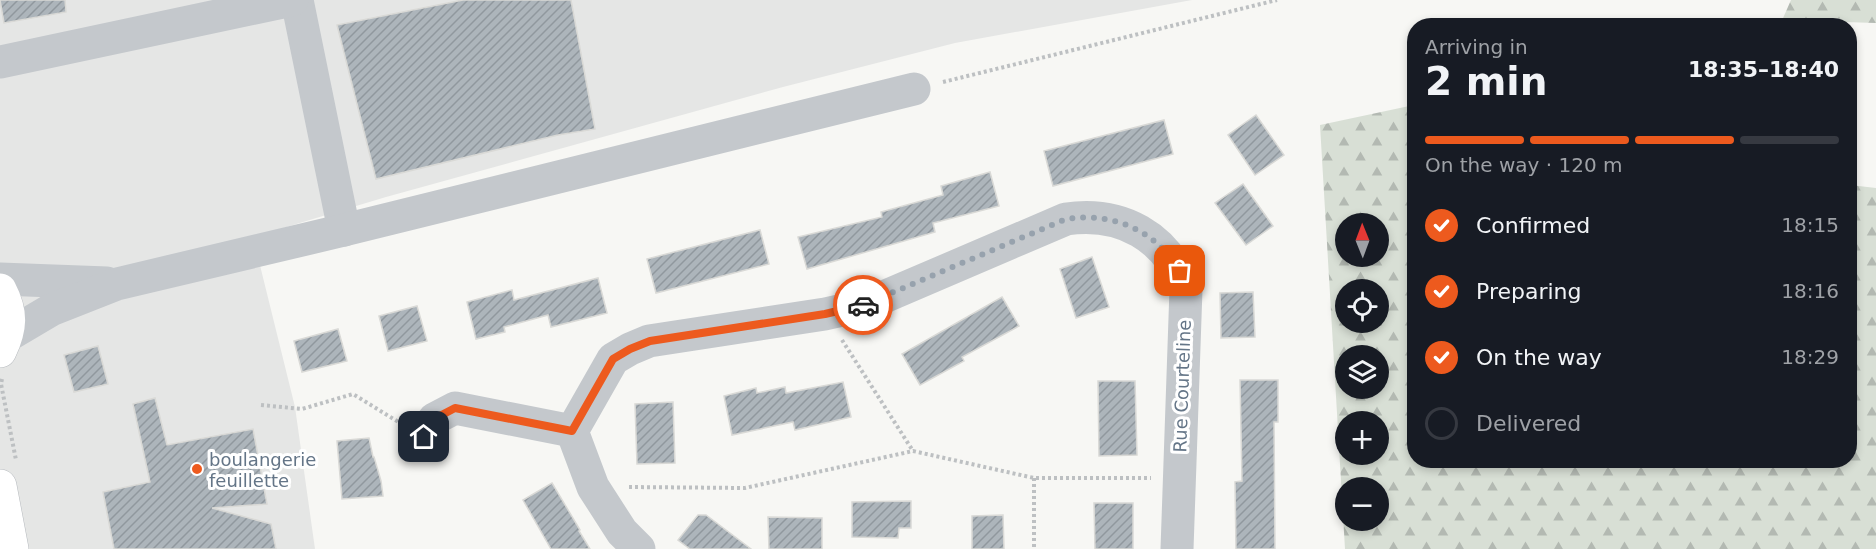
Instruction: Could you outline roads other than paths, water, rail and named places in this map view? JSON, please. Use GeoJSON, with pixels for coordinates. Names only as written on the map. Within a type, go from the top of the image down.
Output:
{"type":"FeatureCollection","features":[{"type":"Feature","properties":{"kind":"main road"},"geometry":{"type":"LineString","coordinates":[[0,290],[8,305],[4,343]]}},
{"type":"Feature","properties":{"kind":"main road"},"geometry":{"type":"LineString","coordinates":[[0,486],[12,549]]}},
{"type":"Feature","properties":{"kind":"street"},"geometry":{"type":"LineString","coordinates":[[0,62],[292,0]]}},
{"type":"Feature","properties":{"kind":"street"},"geometry":{"type":"LineString","coordinates":[[297,0],[344,230]]}},
{"type":"Feature","properties":{"kind":"street"},"geometry":{"type":"LineString","coordinates":[[4,343],[51,310],[117,284],[914,89]]}},
{"type":"Feature","properties":{"kind":"street","name":"Rue Courteline"},"geometry":{"type":"LineString","coordinates":[[572,431],[613,359],[630,349],[650,341],[825,314],[865,305],[1066,219],[1084,216],[1101,218],[1131,226],[1146,236],[1174,261],[1186,288],[1177,549]]}},
{"type":"Feature","properties":{"kind":"street"},"geometry":{"type":"LineString","coordinates":[[0,279],[117,284]]}},
{"type":"Feature","properties":{"kind":"street"},"geometry":{"type":"LineString","coordinates":[[424,437],[434,419],[455,408],[572,431],[593,487],[622,532],[639,549]]}},
{"type":"Feature","properties":{"kind":"place","name":"boulangerie feuillette"},"geometry":{"type":"Point","coordinates":[197,469]}}]}
